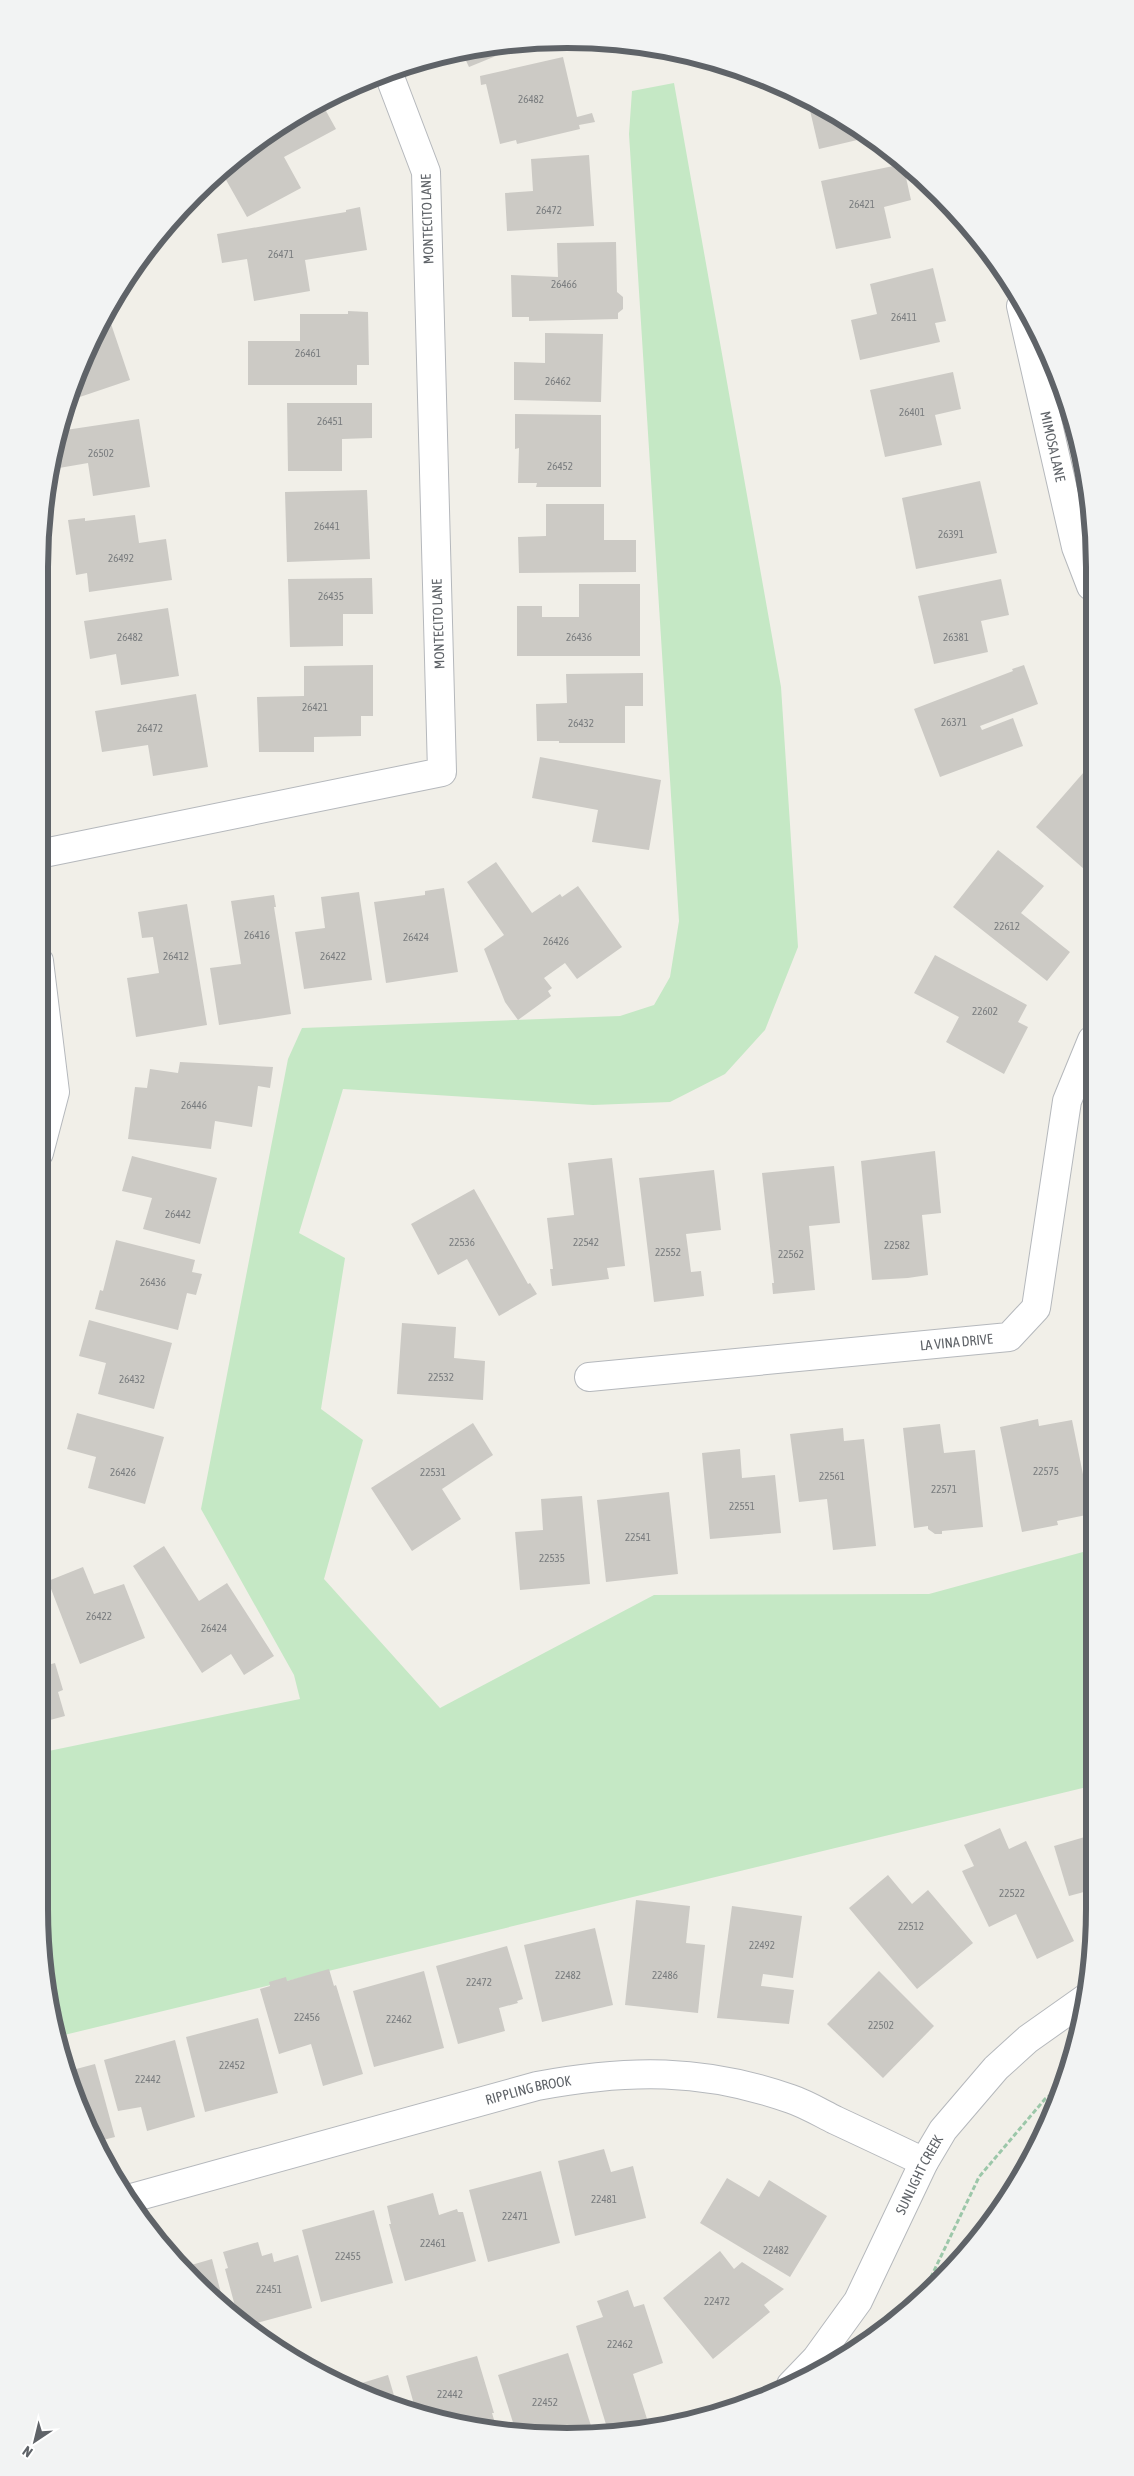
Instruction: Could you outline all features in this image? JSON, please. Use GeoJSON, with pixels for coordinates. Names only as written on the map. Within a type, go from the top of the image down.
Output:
{"type":"FeatureCollection","features":[{"type":"Feature","properties":{"kind":"street","name":"MONTECITO LANE"},"geometry":{"type":"LineString","coordinates":[[48,852],[442,772],[426,172],[390,79]]}},
{"type":"Feature","properties":{"kind":"street","name":"MIMOSA LANE"},"geometry":{"type":"LineString","coordinates":[[1024,321],[1076,547],[1086,573]]}},
{"type":"Feature","properties":{"kind":"street"},"geometry":{"type":"LineString","coordinates":[[48,1035],[55,1092],[48,1119]]}},
{"type":"Feature","properties":{"kind":"street","name":"LA VINA DRIVE"},"geometry":{"type":"LineString","coordinates":[[588,1377],[1009,1337],[1036,1308],[1067,1101],[1086,1055]]}},
{"type":"Feature","properties":{"kind":"street","name":"SUNLIGHT CREEK"},"geometry":{"type":"LineString","coordinates":[[804,2371],[816,2359],[858,2301],[924,2162],[943,2130],[996,2068],[1028,2039],[1078,2004]]}},
{"type":"Feature","properties":{"kind":"street","name":"RIPPLING BROOK"},"geometry":{"type":"LineString","coordinates":[[135,2197],[538,2086],[584,2077],[633,2073],[681,2075],[730,2081],[761,2090],[793,2100],[924,2162]]}},
{"type":"Feature","properties":{"kind":"path"},"geometry":{"type":"LineString","coordinates":[[929,2281],[979,2177],[1045,2099],[1053,2093]]}},
{"type":"Feature","properties":{"kind":"green space"},"geometry":{"type":"Polygon","coordinates":[[[674,83],[781,687],[798,947],[765,1030],[725,1074],[670,1102],[593,1105],[343,1089],[299,1233],[345,1258],[321,1409],[363,1440],[324,1579],[440,1708],[654,1595],[929,1594],[1086,1551],[1086,1787],[63,2035],[57,2010],[49,1943],[48,1751],[300,1699],[294,1675],[201,1509],[288,1059],[302,1028],[620,1016],[654,1005],[670,977],[679,921],[629,134],[632,91],[674,83]]]}},
{"type":"Feature","properties":{"kind":"building"},"geometry":{"type":"Polygon","coordinates":[[[508,51],[469,67],[464,57],[508,51]]]}},
{"type":"Feature","properties":{"kind":"building"},"geometry":{"type":"Polygon","coordinates":[[[563,57],[577,117],[592,113],[595,122],[579,125],[580,129],[517,144],[516,140],[500,144],[486,84],[481,85],[480,76],[563,57]]]}},
{"type":"Feature","properties":{"kind":"building"},"geometry":{"type":"Polygon","coordinates":[[[324,108],[336,129],[284,157],[301,188],[247,217],[224,176],[278,135],[324,108]]]}},
{"type":"Feature","properties":{"kind":"building"},"geometry":{"type":"Polygon","coordinates":[[[809,108],[861,139],[819,149],[809,108]]]}},
{"type":"Feature","properties":{"kind":"building"},"geometry":{"type":"Polygon","coordinates":[[[589,155],[594,226],[507,231],[505,193],[533,191],[531,159],[589,155]]]}},
{"type":"Feature","properties":{"kind":"building"},"geometry":{"type":"Polygon","coordinates":[[[896,165],[905,172],[911,200],[884,207],[891,238],[836,249],[821,181],[896,165]]]}},
{"type":"Feature","properties":{"kind":"building"},"geometry":{"type":"Polygon","coordinates":[[[360,207],[367,250],[305,260],[310,291],[254,301],[247,259],[222,263],[217,234],[346,212],[346,210],[360,207]]]}},
{"type":"Feature","properties":{"kind":"building"},"geometry":{"type":"Polygon","coordinates":[[[616,242],[617,292],[623,297],[623,309],[618,313],[618,319],[529,321],[529,317],[512,317],[511,275],[558,277],[557,243],[616,242]]]}},
{"type":"Feature","properties":{"kind":"building"},"geometry":{"type":"Polygon","coordinates":[[[933,268],[946,321],[935,323],[940,342],[860,360],[851,320],[877,314],[870,284],[933,268]]]}},
{"type":"Feature","properties":{"kind":"building"},"geometry":{"type":"Polygon","coordinates":[[[348,311],[368,312],[369,365],[357,365],[357,385],[248,385],[248,341],[300,341],[300,314],[348,314],[348,311]]]}},
{"type":"Feature","properties":{"kind":"building"},"geometry":{"type":"Polygon","coordinates":[[[110,320],[130,380],[76,398],[87,368],[110,320]]]}},
{"type":"Feature","properties":{"kind":"building"},"geometry":{"type":"Polygon","coordinates":[[[545,333],[603,334],[601,402],[514,400],[514,362],[545,363],[545,333]]]}},
{"type":"Feature","properties":{"kind":"building"},"geometry":{"type":"Polygon","coordinates":[[[953,372],[961,409],[935,415],[942,445],[885,457],[870,390],[953,372]]]}},
{"type":"Feature","properties":{"kind":"building"},"geometry":{"type":"Polygon","coordinates":[[[287,403],[372,403],[372,438],[342,439],[342,471],[288,471],[287,403]]]}},
{"type":"Feature","properties":{"kind":"building"},"geometry":{"type":"Polygon","coordinates":[[[515,414],[601,415],[601,487],[536,487],[537,483],[518,483],[519,448],[515,449],[515,414]]]}},
{"type":"Feature","properties":{"kind":"building"},"geometry":{"type":"Polygon","coordinates":[[[139,419],[150,487],[93,496],[88,463],[59,468],[58,462],[66,430],[139,419]]]}},
{"type":"Feature","properties":{"kind":"building"},"geometry":{"type":"Polygon","coordinates":[[[980,481],[997,553],[916,569],[902,498],[980,481]]]}},
{"type":"Feature","properties":{"kind":"building"},"geometry":{"type":"Polygon","coordinates":[[[367,490],[370,559],[287,562],[285,492],[367,490]]]}},
{"type":"Feature","properties":{"kind":"building"},"geometry":{"type":"Polygon","coordinates":[[[546,504],[604,504],[604,540],[636,540],[636,572],[519,573],[518,537],[546,536],[546,504]]]}},
{"type":"Feature","properties":{"kind":"building"},"geometry":{"type":"Polygon","coordinates":[[[135,515],[139,543],[166,539],[172,580],[89,592],[87,573],[76,575],[68,520],[85,518],[85,521],[135,515]]]}},
{"type":"Feature","properties":{"kind":"building"},"geometry":{"type":"Polygon","coordinates":[[[372,578],[373,614],[343,614],[343,646],[290,647],[288,579],[372,578]]]}},
{"type":"Feature","properties":{"kind":"building"},"geometry":{"type":"Polygon","coordinates":[[[1001,579],[1009,615],[981,621],[988,652],[934,664],[918,596],[1001,579]]]}},
{"type":"Feature","properties":{"kind":"building"},"geometry":{"type":"Polygon","coordinates":[[[579,584],[640,584],[640,656],[517,656],[517,606],[542,606],[542,617],[579,617],[579,584]]]}},
{"type":"Feature","properties":{"kind":"building"},"geometry":{"type":"Polygon","coordinates":[[[168,608],[179,676],[121,685],[116,654],[90,659],[84,621],[168,608]]]}},
{"type":"Feature","properties":{"kind":"building"},"geometry":{"type":"Polygon","coordinates":[[[373,665],[373,716],[361,716],[361,736],[314,737],[314,752],[259,752],[257,697],[304,696],[304,666],[373,665]]]}},
{"type":"Feature","properties":{"kind":"building"},"geometry":{"type":"Polygon","coordinates":[[[1024,665],[1038,704],[980,726],[982,730],[1013,718],[1023,746],[940,777],[914,709],[1024,665]]]}},
{"type":"Feature","properties":{"kind":"building"},"geometry":{"type":"Polygon","coordinates":[[[643,673],[643,706],[625,706],[625,743],[537,741],[536,704],[567,703],[566,674],[643,673]]]}},
{"type":"Feature","properties":{"kind":"building"},"geometry":{"type":"Polygon","coordinates":[[[196,694],[208,767],[153,776],[148,745],[102,752],[95,711],[196,694]]]}},
{"type":"Feature","properties":{"kind":"building"},"geometry":{"type":"Polygon","coordinates":[[[540,757],[661,780],[649,850],[592,842],[598,810],[532,798],[540,757]]]}},
{"type":"Feature","properties":{"kind":"building"},"geometry":{"type":"Polygon","coordinates":[[[1084,772],[1086,774],[1086,871],[1036,827],[1084,772]]]}},
{"type":"Feature","properties":{"kind":"building"},"geometry":{"type":"Polygon","coordinates":[[[998,850],[1044,886],[1021,913],[1070,952],[1047,981],[953,907],[998,850]]]}},
{"type":"Feature","properties":{"kind":"building"},"geometry":{"type":"Polygon","coordinates":[[[496,862],[532,913],[560,894],[562,897],[578,886],[622,947],[577,979],[565,963],[544,978],[552,988],[548,991],[551,996],[518,1020],[505,1002],[484,949],[504,935],[467,882],[496,862]]]}},
{"type":"Feature","properties":{"kind":"building"},"geometry":{"type":"Polygon","coordinates":[[[444,888],[458,972],[386,983],[374,902],[425,895],[425,891],[444,888]]]}},
{"type":"Feature","properties":{"kind":"building"},"geometry":{"type":"Polygon","coordinates":[[[359,892],[372,980],[304,989],[295,932],[325,928],[321,897],[359,892]]]}},
{"type":"Feature","properties":{"kind":"building"},"geometry":{"type":"Polygon","coordinates":[[[274,895],[276,907],[274,907],[291,1014],[219,1025],[210,968],[241,964],[231,901],[274,895]]]}},
{"type":"Feature","properties":{"kind":"building"},"geometry":{"type":"Polygon","coordinates":[[[187,904],[207,1025],[136,1037],[127,978],[159,973],[153,937],[142,938],[138,912],[187,904]]]}},
{"type":"Feature","properties":{"kind":"building"},"geometry":{"type":"Polygon","coordinates":[[[935,955],[1027,1005],[1018,1022],[1028,1027],[1004,1074],[946,1042],[959,1017],[914,993],[935,955]]]}},
{"type":"Feature","properties":{"kind":"building"},"geometry":{"type":"Polygon","coordinates":[[[180,1062],[273,1067],[270,1088],[258,1086],[252,1127],[215,1121],[211,1149],[128,1139],[135,1087],[147,1088],[150,1069],[178,1073],[180,1062]]]}},
{"type":"Feature","properties":{"kind":"building"},"geometry":{"type":"Polygon","coordinates":[[[935,1151],[941,1213],[922,1215],[928,1275],[872,1280],[861,1161],[935,1151]]]}},
{"type":"Feature","properties":{"kind":"building"},"geometry":{"type":"Polygon","coordinates":[[[132,1156],[217,1178],[200,1244],[143,1229],[152,1198],[122,1191],[132,1156]]]}},
{"type":"Feature","properties":{"kind":"building"},"geometry":{"type":"Polygon","coordinates":[[[612,1158],[625,1266],[607,1268],[609,1279],[552,1286],[550,1269],[553,1269],[547,1218],[574,1215],[568,1163],[612,1158]]]}},
{"type":"Feature","properties":{"kind":"building"},"geometry":{"type":"Polygon","coordinates":[[[834,1166],[840,1223],[809,1226],[815,1290],[773,1294],[772,1283],[774,1283],[762,1173],[834,1166]]]}},
{"type":"Feature","properties":{"kind":"building"},"geometry":{"type":"Polygon","coordinates":[[[714,1170],[721,1230],[686,1234],[691,1272],[701,1271],[704,1296],[654,1302],[639,1178],[714,1170]]]}},
{"type":"Feature","properties":{"kind":"building"},"geometry":{"type":"Polygon","coordinates":[[[474,1189],[528,1284],[530,1283],[537,1294],[499,1316],[467,1259],[438,1275],[411,1224],[474,1189]]]}},
{"type":"Feature","properties":{"kind":"building"},"geometry":{"type":"Polygon","coordinates":[[[116,1240],[195,1260],[192,1272],[202,1274],[196,1295],[187,1293],[178,1330],[95,1309],[100,1290],[103,1291],[116,1240]]]}},
{"type":"Feature","properties":{"kind":"building"},"geometry":{"type":"Polygon","coordinates":[[[89,1320],[172,1343],[154,1409],[98,1394],[106,1363],[79,1356],[89,1320]]]}},
{"type":"Feature","properties":{"kind":"building"},"geometry":{"type":"Polygon","coordinates":[[[402,1323],[456,1327],[454,1358],[485,1361],[483,1400],[397,1394],[402,1323]]]}},
{"type":"Feature","properties":{"kind":"building"},"geometry":{"type":"Polygon","coordinates":[[[77,1413],[164,1437],[145,1504],[88,1488],[96,1457],[67,1449],[77,1413]]]}},
{"type":"Feature","properties":{"kind":"building"},"geometry":{"type":"Polygon","coordinates":[[[1038,1419],[1039,1426],[1072,1420],[1086,1489],[1086,1515],[1057,1521],[1058,1525],[1022,1532],[1000,1427],[1038,1419]]]}},
{"type":"Feature","properties":{"kind":"building"},"geometry":{"type":"Polygon","coordinates":[[[473,1423],[493,1455],[442,1489],[461,1519],[412,1551],[371,1488],[473,1423]]]}},
{"type":"Feature","properties":{"kind":"building"},"geometry":{"type":"Polygon","coordinates":[[[940,1424],[944,1453],[975,1450],[983,1527],[942,1531],[942,1534],[935,1534],[928,1529],[928,1526],[914,1528],[903,1428],[940,1424]]]}},
{"type":"Feature","properties":{"kind":"building"},"geometry":{"type":"Polygon","coordinates":[[[843,1428],[844,1441],[864,1439],[876,1546],[833,1550],[827,1499],[799,1502],[790,1434],[843,1428]]]}},
{"type":"Feature","properties":{"kind":"building"},"geometry":{"type":"Polygon","coordinates":[[[740,1449],[742,1478],[775,1475],[781,1533],[710,1539],[702,1453],[740,1449]]]}},
{"type":"Feature","properties":{"kind":"building"},"geometry":{"type":"Polygon","coordinates":[[[669,1492],[678,1574],[606,1582],[597,1500],[669,1492]]]}},
{"type":"Feature","properties":{"kind":"building"},"geometry":{"type":"Polygon","coordinates":[[[582,1496],[590,1584],[520,1590],[515,1532],[543,1530],[541,1499],[582,1496]]]}},
{"type":"Feature","properties":{"kind":"building"},"geometry":{"type":"Polygon","coordinates":[[[164,1546],[199,1601],[227,1583],[274,1656],[244,1675],[231,1654],[202,1673],[133,1566],[164,1546]]]}},
{"type":"Feature","properties":{"kind":"building"},"geometry":{"type":"Polygon","coordinates":[[[83,1567],[94,1594],[124,1584],[145,1638],[80,1664],[48,1581],[83,1567]]]}},
{"type":"Feature","properties":{"kind":"building"},"geometry":{"type":"Polygon","coordinates":[[[55,1663],[63,1690],[58,1692],[65,1716],[48,1721],[48,1665],[55,1663]]]}},
{"type":"Feature","properties":{"kind":"building"},"geometry":{"type":"Polygon","coordinates":[[[1000,1828],[1009,1849],[1026,1841],[1074,1941],[1037,1959],[1016,1914],[989,1927],[962,1871],[974,1866],[964,1845],[1000,1828]]]}},
{"type":"Feature","properties":{"kind":"building"},"geometry":{"type":"Polygon","coordinates":[[[1086,1837],[1086,1891],[1069,1896],[1054,1846],[1086,1837]]]}},
{"type":"Feature","properties":{"kind":"building"},"geometry":{"type":"Polygon","coordinates":[[[888,1875],[912,1904],[928,1890],[973,1943],[917,1989],[849,1908],[888,1875]]]}},
{"type":"Feature","properties":{"kind":"building"},"geometry":{"type":"Polygon","coordinates":[[[636,1900],[690,1906],[686,1943],[705,1945],[698,2013],[625,2005],[636,1900]]]}},
{"type":"Feature","properties":{"kind":"building"},"geometry":{"type":"Polygon","coordinates":[[[732,1906],[802,1916],[793,1978],[763,1974],[761,1986],[794,1990],[789,2024],[717,2018],[732,1906]]]}},
{"type":"Feature","properties":{"kind":"building"},"geometry":{"type":"Polygon","coordinates":[[[595,1928],[613,2005],[542,2022],[524,1945],[595,1928]]]}},
{"type":"Feature","properties":{"kind":"building"},"geometry":{"type":"Polygon","coordinates":[[[507,1946],[523,1999],[517,2001],[518,2003],[499,2008],[505,2031],[458,2044],[436,1966],[507,1946]]]}},
{"type":"Feature","properties":{"kind":"building"},"geometry":{"type":"Polygon","coordinates":[[[329,1969],[334,1986],[336,1985],[363,2074],[323,2086],[311,2044],[279,2054],[260,1989],[270,1986],[269,1982],[286,1977],[287,1981],[329,1969]]]}},
{"type":"Feature","properties":{"kind":"building"},"geometry":{"type":"Polygon","coordinates":[[[424,1971],[444,2048],[374,2067],[353,1991],[424,1971]]]}},
{"type":"Feature","properties":{"kind":"building"},"geometry":{"type":"Polygon","coordinates":[[[879,1971],[934,2026],[883,2078],[827,2024],[879,1971]]]}},
{"type":"Feature","properties":{"kind":"building"},"geometry":{"type":"Polygon","coordinates":[[[258,2018],[278,2093],[205,2112],[186,2037],[258,2018]]]}},
{"type":"Feature","properties":{"kind":"building"},"geometry":{"type":"Polygon","coordinates":[[[175,2040],[195,2117],[147,2131],[141,2107],[118,2111],[104,2060],[175,2040]]]}},
{"type":"Feature","properties":{"kind":"building"},"geometry":{"type":"Polygon","coordinates":[[[95,2064],[115,2137],[102,2140],[73,2070],[95,2064]]]}},
{"type":"Feature","properties":{"kind":"building"},"geometry":{"type":"Polygon","coordinates":[[[604,2149],[611,2172],[633,2166],[646,2218],[575,2236],[558,2161],[604,2149]]]}},
{"type":"Feature","properties":{"kind":"building"},"geometry":{"type":"Polygon","coordinates":[[[541,2171],[560,2243],[488,2262],[469,2190],[541,2171]]]}},
{"type":"Feature","properties":{"kind":"building"},"geometry":{"type":"Polygon","coordinates":[[[727,2178],[759,2197],[769,2180],[827,2216],[790,2277],[700,2223],[727,2178]]]}},
{"type":"Feature","properties":{"kind":"building"},"geometry":{"type":"Polygon","coordinates":[[[433,2193],[439,2215],[457,2209],[458,2212],[463,2212],[476,2261],[405,2281],[389,2224],[391,2224],[387,2206],[433,2193]]]}},
{"type":"Feature","properties":{"kind":"building"},"geometry":{"type":"Polygon","coordinates":[[[374,2210],[393,2283],[321,2302],[302,2230],[374,2210]]]}},
{"type":"Feature","properties":{"kind":"building"},"geometry":{"type":"Polygon","coordinates":[[[258,2242],[262,2256],[272,2253],[274,2262],[298,2255],[312,2308],[255,2324],[236,2309],[225,2269],[228,2268],[223,2252],[258,2242]]]}},
{"type":"Feature","properties":{"kind":"building"},"geometry":{"type":"Polygon","coordinates":[[[720,2251],[734,2269],[742,2262],[784,2289],[764,2305],[770,2312],[713,2359],[663,2298],[720,2251]]]}},
{"type":"Feature","properties":{"kind":"building"},"geometry":{"type":"Polygon","coordinates":[[[212,2259],[222,2298],[200,2276],[190,2266],[212,2259]]]}},
{"type":"Feature","properties":{"kind":"building"},"geometry":{"type":"Polygon","coordinates":[[[628,2290],[634,2307],[644,2304],[663,2363],[633,2374],[647,2419],[629,2425],[607,2427],[576,2326],[603,2317],[597,2301],[628,2290]]]}},
{"type":"Feature","properties":{"kind":"building"},"geometry":{"type":"Polygon","coordinates":[[[568,2353],[591,2427],[514,2425],[498,2375],[568,2353]]]}},
{"type":"Feature","properties":{"kind":"building"},"geometry":{"type":"Polygon","coordinates":[[[477,2356],[494,2413],[492,2413],[495,2423],[466,2419],[414,2405],[406,2376],[477,2356]]]}},
{"type":"Feature","properties":{"kind":"building"},"geometry":{"type":"Polygon","coordinates":[[[388,2375],[395,2399],[368,2389],[358,2384],[388,2375]]]}}]}
